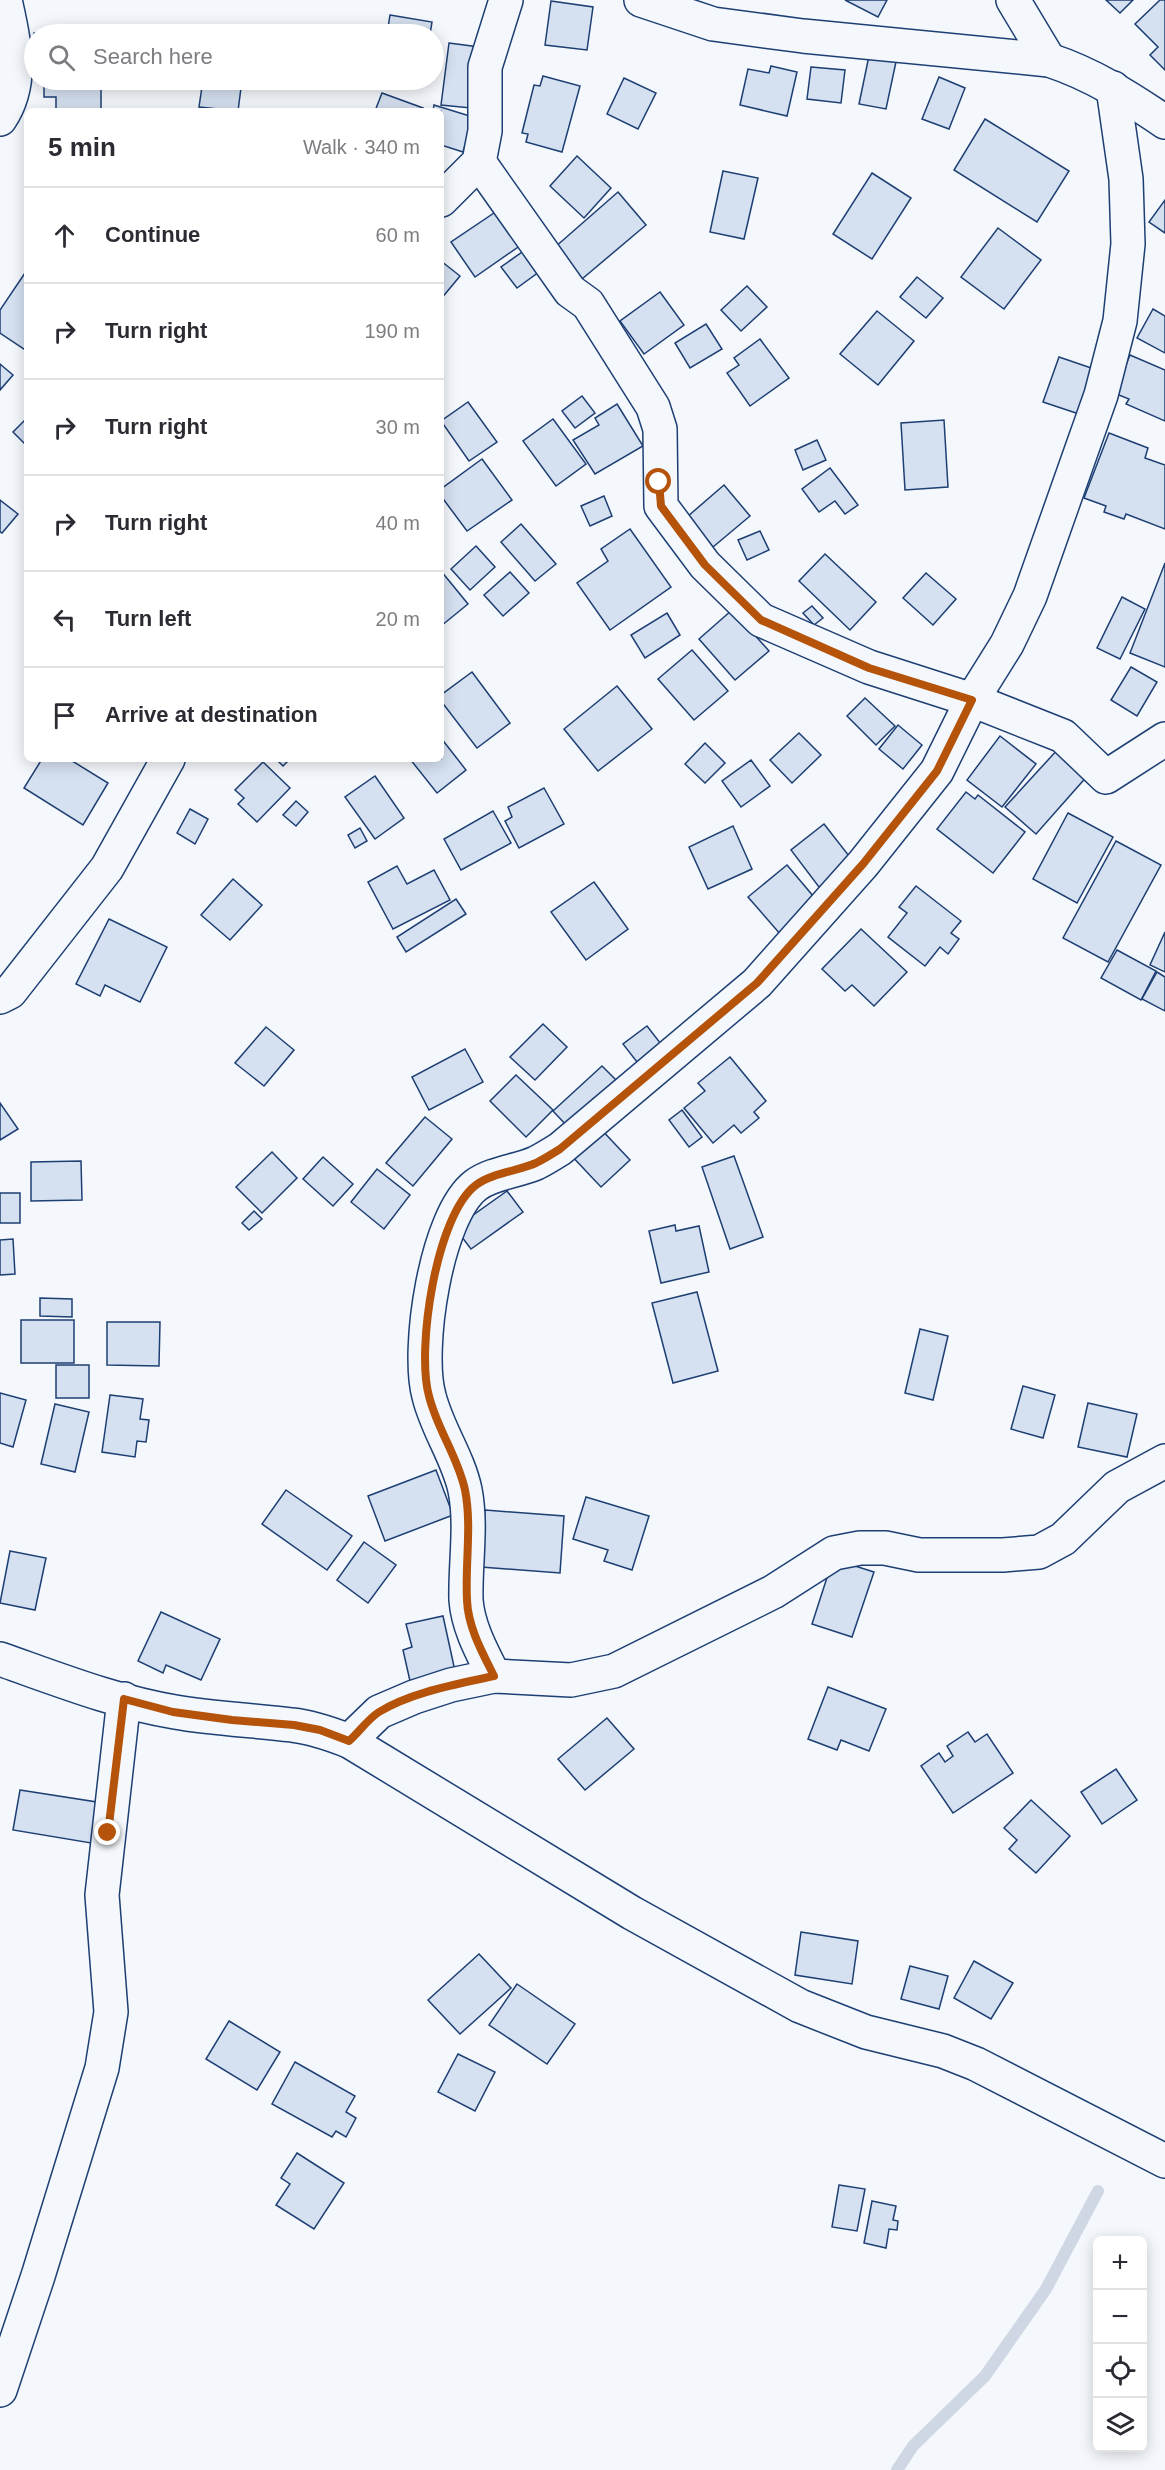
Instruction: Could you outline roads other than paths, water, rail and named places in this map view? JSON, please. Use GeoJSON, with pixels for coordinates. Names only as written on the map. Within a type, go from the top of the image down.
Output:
{"type":"FeatureCollection","features":[{"type":"Feature","properties":{"kind":"street"},"geometry":{"type":"LineString","coordinates":[[0,119],[6,110],[15,83],[16,53],[5,0]]}},
{"type":"Feature","properties":{"kind":"street"},"geometry":{"type":"LineString","coordinates":[[444,197],[479,162],[485,131],[485,67],[506,0]]}},
{"type":"Feature","properties":{"kind":"street"},"geometry":{"type":"LineString","coordinates":[[641,0],[713,24],[803,36],[1049,60],[1078,69],[1113,88],[1165,122]]}},
{"type":"Feature","properties":{"kind":"street"},"geometry":{"type":"LineString","coordinates":[[1013,0],[1049,60]]}},
{"type":"Feature","properties":{"kind":"street"},"geometry":{"type":"LineString","coordinates":[[494,1676],[475,1638],[466,1602],[465,1490],[428,1395],[425,1361],[433,1284],[449,1223],[462,1198],[478,1184],[537,1162],[560,1149],[757,983],[863,864],[937,771],[972,700],[1007,644],[1030,596],[1101,395],[1120,321],[1128,244],[1126,190],[1113,88]]}},
{"type":"Feature","properties":{"kind":"street"},"geometry":{"type":"LineString","coordinates":[[479,162],[570,291],[588,304],[653,407],[660,429],[661,506],[705,565],[761,620],[869,668],[972,700],[1063,736],[1106,777],[1165,739]]}},
{"type":"Feature","properties":{"kind":"street"},"geometry":{"type":"LineString","coordinates":[[3,991],[107,868],[166,762]]}},
{"type":"Feature","properties":{"kind":"street"},"geometry":{"type":"LineString","coordinates":[[349,1741],[379,1712],[451,1685],[494,1676],[571,1680],[614,1671],[773,1592],[834,1553],[860,1548],[885,1548],[919,1556],[1003,1556],[1040,1552],[1064,1539],[1117,1487],[1165,1461]]}},
{"type":"Feature","properties":{"kind":"street"},"geometry":{"type":"LineString","coordinates":[[0,1659],[124,1699],[173,1712],[294,1725],[320,1730],[349,1741],[632,1913],[800,2006],[866,2032],[943,2051],[976,2064],[1165,2161]]}},
{"type":"Feature","properties":{"kind":"street"},"geometry":{"type":"LineString","coordinates":[[0,2390],[38,2276],[102,2068],[111,2012],[102,1894],[124,1699]]}},
{"type":"Feature","properties":{"kind":"waterway"},"geometry":{"type":"LineString","coordinates":[[897,2470],[913,2446],[985,2376],[1046,2289],[1098,2191]]}}]}
